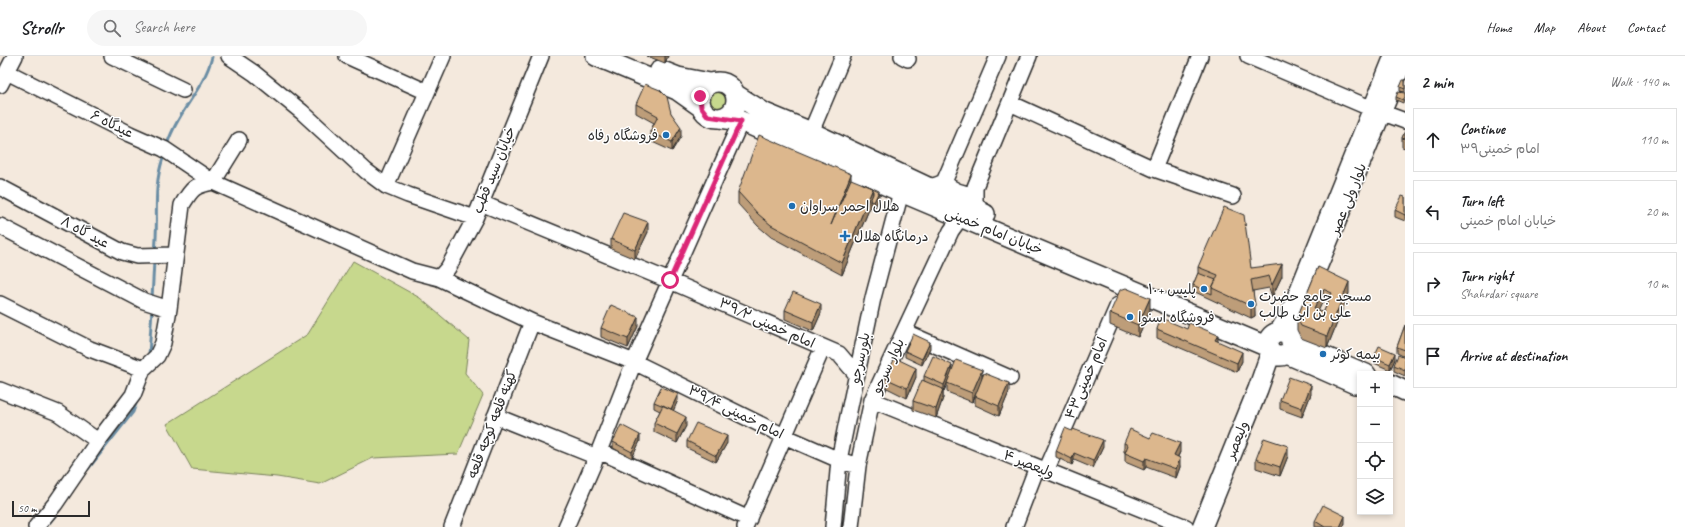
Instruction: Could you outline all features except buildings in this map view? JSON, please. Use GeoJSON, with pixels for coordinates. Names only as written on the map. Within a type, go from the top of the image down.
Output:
{"type":"FeatureCollection","features":[{"type":"Feature","properties":{"kind":"main road"},"geometry":{"type":"LineString","coordinates":[[596,56],[677,90],[701,107],[708,116],[720,118],[730,114],[734,110],[736,100],[735,94],[733,89],[726,84],[716,82],[710,83],[678,77],[625,56]]}},
{"type":"Feature","properties":{"kind":"main road"},"geometry":{"type":"LineString","coordinates":[[701,107],[700,101],[702,90],[710,83]]}},
{"type":"Feature","properties":{"kind":"main road","name":"خیابان امام خمینی"},"geometry":{"type":"LineString","coordinates":[[735,94],[755,108],[811,132],[922,185],[1185,298],[1255,330],[1280,345]]}},
{"type":"Feature","properties":{"kind":"main road","name":"خیابان امام خمینی"},"geometry":{"type":"LineString","coordinates":[[720,118],[741,121],[901,192],[1126,286],[1280,345],[1357,371]]}},
{"type":"Feature","properties":{"kind":"main road"},"geometry":{"type":"LineString","coordinates":[[1280,345],[1357,384]]}},
{"type":"Feature","properties":{"kind":"main road","name":"ولیعصر"},"geometry":{"type":"LineString","coordinates":[[1202,527],[1258,389],[1280,345]]}},
{"type":"Feature","properties":{"kind":"main road","name":"ولیعصر"},"geometry":{"type":"LineString","coordinates":[[1213,527],[1273,376],[1280,345]]}},
{"type":"Feature","properties":{"kind":"main road"},"geometry":{"type":"LineString","coordinates":[[1393,385],[1405,391]]}},
{"type":"Feature","properties":{"kind":"main road"},"geometry":{"type":"LineString","coordinates":[[1393,399],[1405,405]]}},
{"type":"Feature","properties":{"kind":"street"},"geometry":{"type":"LineString","coordinates":[[3,79],[15,56]]}},
{"type":"Feature","properties":{"kind":"street"},"geometry":{"type":"LineString","coordinates":[[112,56],[183,90]]}},
{"type":"Feature","properties":{"kind":"street"},"geometry":{"type":"LineString","coordinates":[[347,56],[427,92]]}},
{"type":"Feature","properties":{"kind":"street"},"geometry":{"type":"LineString","coordinates":[[386,186],[443,56]]}},
{"type":"Feature","properties":{"kind":"street","name":"خیابان سید قطب"},"geometry":{"type":"LineString","coordinates":[[439,278],[448,268],[475,218],[541,56]]}},
{"type":"Feature","properties":{"kind":"street"},"geometry":{"type":"LineString","coordinates":[[811,132],[843,56]]}},
{"type":"Feature","properties":{"kind":"street"},"geometry":{"type":"LineString","coordinates":[[922,185],[934,186],[944,182],[998,56]]}},
{"type":"Feature","properties":{"kind":"street"},"geometry":{"type":"LineString","coordinates":[[982,212],[975,202],[974,194],[979,176],[1029,56]]}},
{"type":"Feature","properties":{"kind":"street"},"geometry":{"type":"LineString","coordinates":[[1154,169],[1200,56]]}},
{"type":"Feature","properties":{"kind":"street"},"geometry":{"type":"LineString","coordinates":[[1248,56],[1405,121]]}},
{"type":"Feature","properties":{"kind":"street","name":"بلوار ولی عصر"},"geometry":{"type":"LineString","coordinates":[[1377,110],[1392,56]]}},
{"type":"Feature","properties":{"kind":"street"},"geometry":{"type":"LineString","coordinates":[[231,57],[296,107],[366,171],[386,186],[475,218]]}},
{"type":"Feature","properties":{"kind":"street","name":"بلوار ولی عصر"},"geometry":{"type":"LineString","coordinates":[[1280,345],[1377,110],[1405,60]]}},
{"type":"Feature","properties":{"kind":"street","name":"عیدگاه ۶"},"geometry":{"type":"LineString","coordinates":[[3,79],[164,150],[214,182],[412,271],[439,278]]}},
{"type":"Feature","properties":{"kind":"street"},"geometry":{"type":"LineString","coordinates":[[1010,103],[1154,169],[1233,196]]}},
{"type":"Feature","properties":{"kind":"street"},"geometry":{"type":"LineString","coordinates":[[566,527],[598,454],[634,362],[741,121]]}},
{"type":"Feature","properties":{"kind":"street"},"geometry":{"type":"LineString","coordinates":[[36,527],[55,504],[98,441],[133,395],[142,369],[156,356],[160,350],[169,309],[182,205],[191,190],[198,185],[214,182],[239,140]]}},
{"type":"Feature","properties":{"kind":"street"},"geometry":{"type":"LineString","coordinates":[[944,182],[949,187],[966,194],[974,194]]}},
{"type":"Feature","properties":{"kind":"street","name":"عید گاه ۸"},"geometry":{"type":"LineString","coordinates":[[0,187],[122,252],[137,256],[175,255]]}},
{"type":"Feature","properties":{"kind":"street","name":"بلورسرجو"},"geometry":{"type":"LineString","coordinates":[[838,526],[839,460],[872,298],[901,192]]}},
{"type":"Feature","properties":{"kind":"street","name":"امام خمینی ۳۹/۲"},"geometry":{"type":"LineString","coordinates":[[481,203],[670,280],[839,354],[857,375]]}},
{"type":"Feature","properties":{"kind":"street","name":"بلوار سرجو"},"geometry":{"type":"LineString","coordinates":[[851,527],[858,466],[872,400],[880,380],[951,231],[961,217]]}},
{"type":"Feature","properties":{"kind":"street"},"geometry":{"type":"LineString","coordinates":[[0,226],[144,301],[169,309]]}},
{"type":"Feature","properties":{"kind":"street","name":"امام خمینی ۳۹/۴"},"geometry":{"type":"LineString","coordinates":[[439,278],[532,322],[634,362],[784,436],[839,460],[858,466]]}},
{"type":"Feature","properties":{"kind":"street","name":"امام خمینی۴۳"},"geometry":{"type":"LineString","coordinates":[[1014,527],[1126,286]]}},
{"type":"Feature","properties":{"kind":"street"},"geometry":{"type":"LineString","coordinates":[[0,304],[90,349],[142,369]]}},
{"type":"Feature","properties":{"kind":"street","name":"کهنه قلعه کوچه قلعه"},"geometry":{"type":"LineString","coordinates":[[452,527],[532,322]]}},
{"type":"Feature","properties":{"kind":"street"},"geometry":{"type":"LineString","coordinates":[[904,332],[1010,378]]}},
{"type":"Feature","properties":{"kind":"street"},"geometry":{"type":"LineString","coordinates":[[495,416],[598,454],[747,523],[823,347]]}},
{"type":"Feature","properties":{"kind":"street"},"geometry":{"type":"LineString","coordinates":[[0,390],[58,413],[98,441]]}},
{"type":"Feature","properties":{"kind":"street","name":"ولیعصر ۴"},"geometry":{"type":"LineString","coordinates":[[872,400],[1186,527]]}},
{"type":"Feature","properties":{"kind":"green space"},"geometry":{"type":"Polygon","coordinates":[[[718,87],[727,90],[730,99],[727,108],[718,111],[709,108],[706,99],[709,90],[718,87]]]}},
{"type":"Feature","properties":{"kind":"green space"},"geometry":{"type":"Polygon","coordinates":[[[353,261],[420,298],[469,340],[465,373],[483,395],[458,454],[373,458],[320,484],[277,477],[192,469],[167,424],[308,334],[353,261]]]}},
{"type":"Feature","properties":{"kind":"waterway"},"geometry":{"type":"LineString","coordinates":[[168,142],[178,120],[203,79],[212,57]]}},
{"type":"Feature","properties":{"kind":"waterway"},"geometry":{"type":"LineString","coordinates":[[155,251],[157,193],[163,158]]}},
{"type":"Feature","properties":{"kind":"waterway"},"geometry":{"type":"LineString","coordinates":[[152,299],[154,261]]}},
{"type":"Feature","properties":{"kind":"waterway"},"geometry":{"type":"LineString","coordinates":[[149,355],[152,309]]}},
{"type":"Feature","properties":{"kind":"waterway"},"geometry":{"type":"LineString","coordinates":[[88,469],[133,412],[137,401]]}},
{"type":"Feature","properties":{"kind":"waterway"},"geometry":{"type":"LineString","coordinates":[[46,527],[57,513]]}},
{"type":"Feature","properties":{"kind":"place","name":"فروشگاه رفاه"},"geometry":{"type":"Point","coordinates":[666,135]}},
{"type":"Feature","properties":{"kind":"place","name":"هلال احمر سراوان"},"geometry":{"type":"Point","coordinates":[792,206]}},
{"type":"Feature","properties":{"kind":"place","name":"درمانگاه هلال"},"geometry":{"type":"Point","coordinates":[845,236]}},
{"type":"Feature","properties":{"kind":"place","name":"پلیس +۱۰"},"geometry":{"type":"Point","coordinates":[1204,289]}},
{"type":"Feature","properties":{"kind":"place","name":"مسجد جامع حضرت علی بن ابی طالب"},"geometry":{"type":"Point","coordinates":[1251,304]}},
{"type":"Feature","properties":{"kind":"place","name":"فروشگاه اسنوا"},"geometry":{"type":"Point","coordinates":[1130,317]}},
{"type":"Feature","properties":{"kind":"place","name":"بیمه کوثر"},"geometry":{"type":"Point","coordinates":[1323,354]}},
{"type":"Feature","properties":{"kind":"route"},"geometry":{"type":"LineString","coordinates":[[670,280],[741,121],[708,116],[701,107],[700,96]]}}]}
